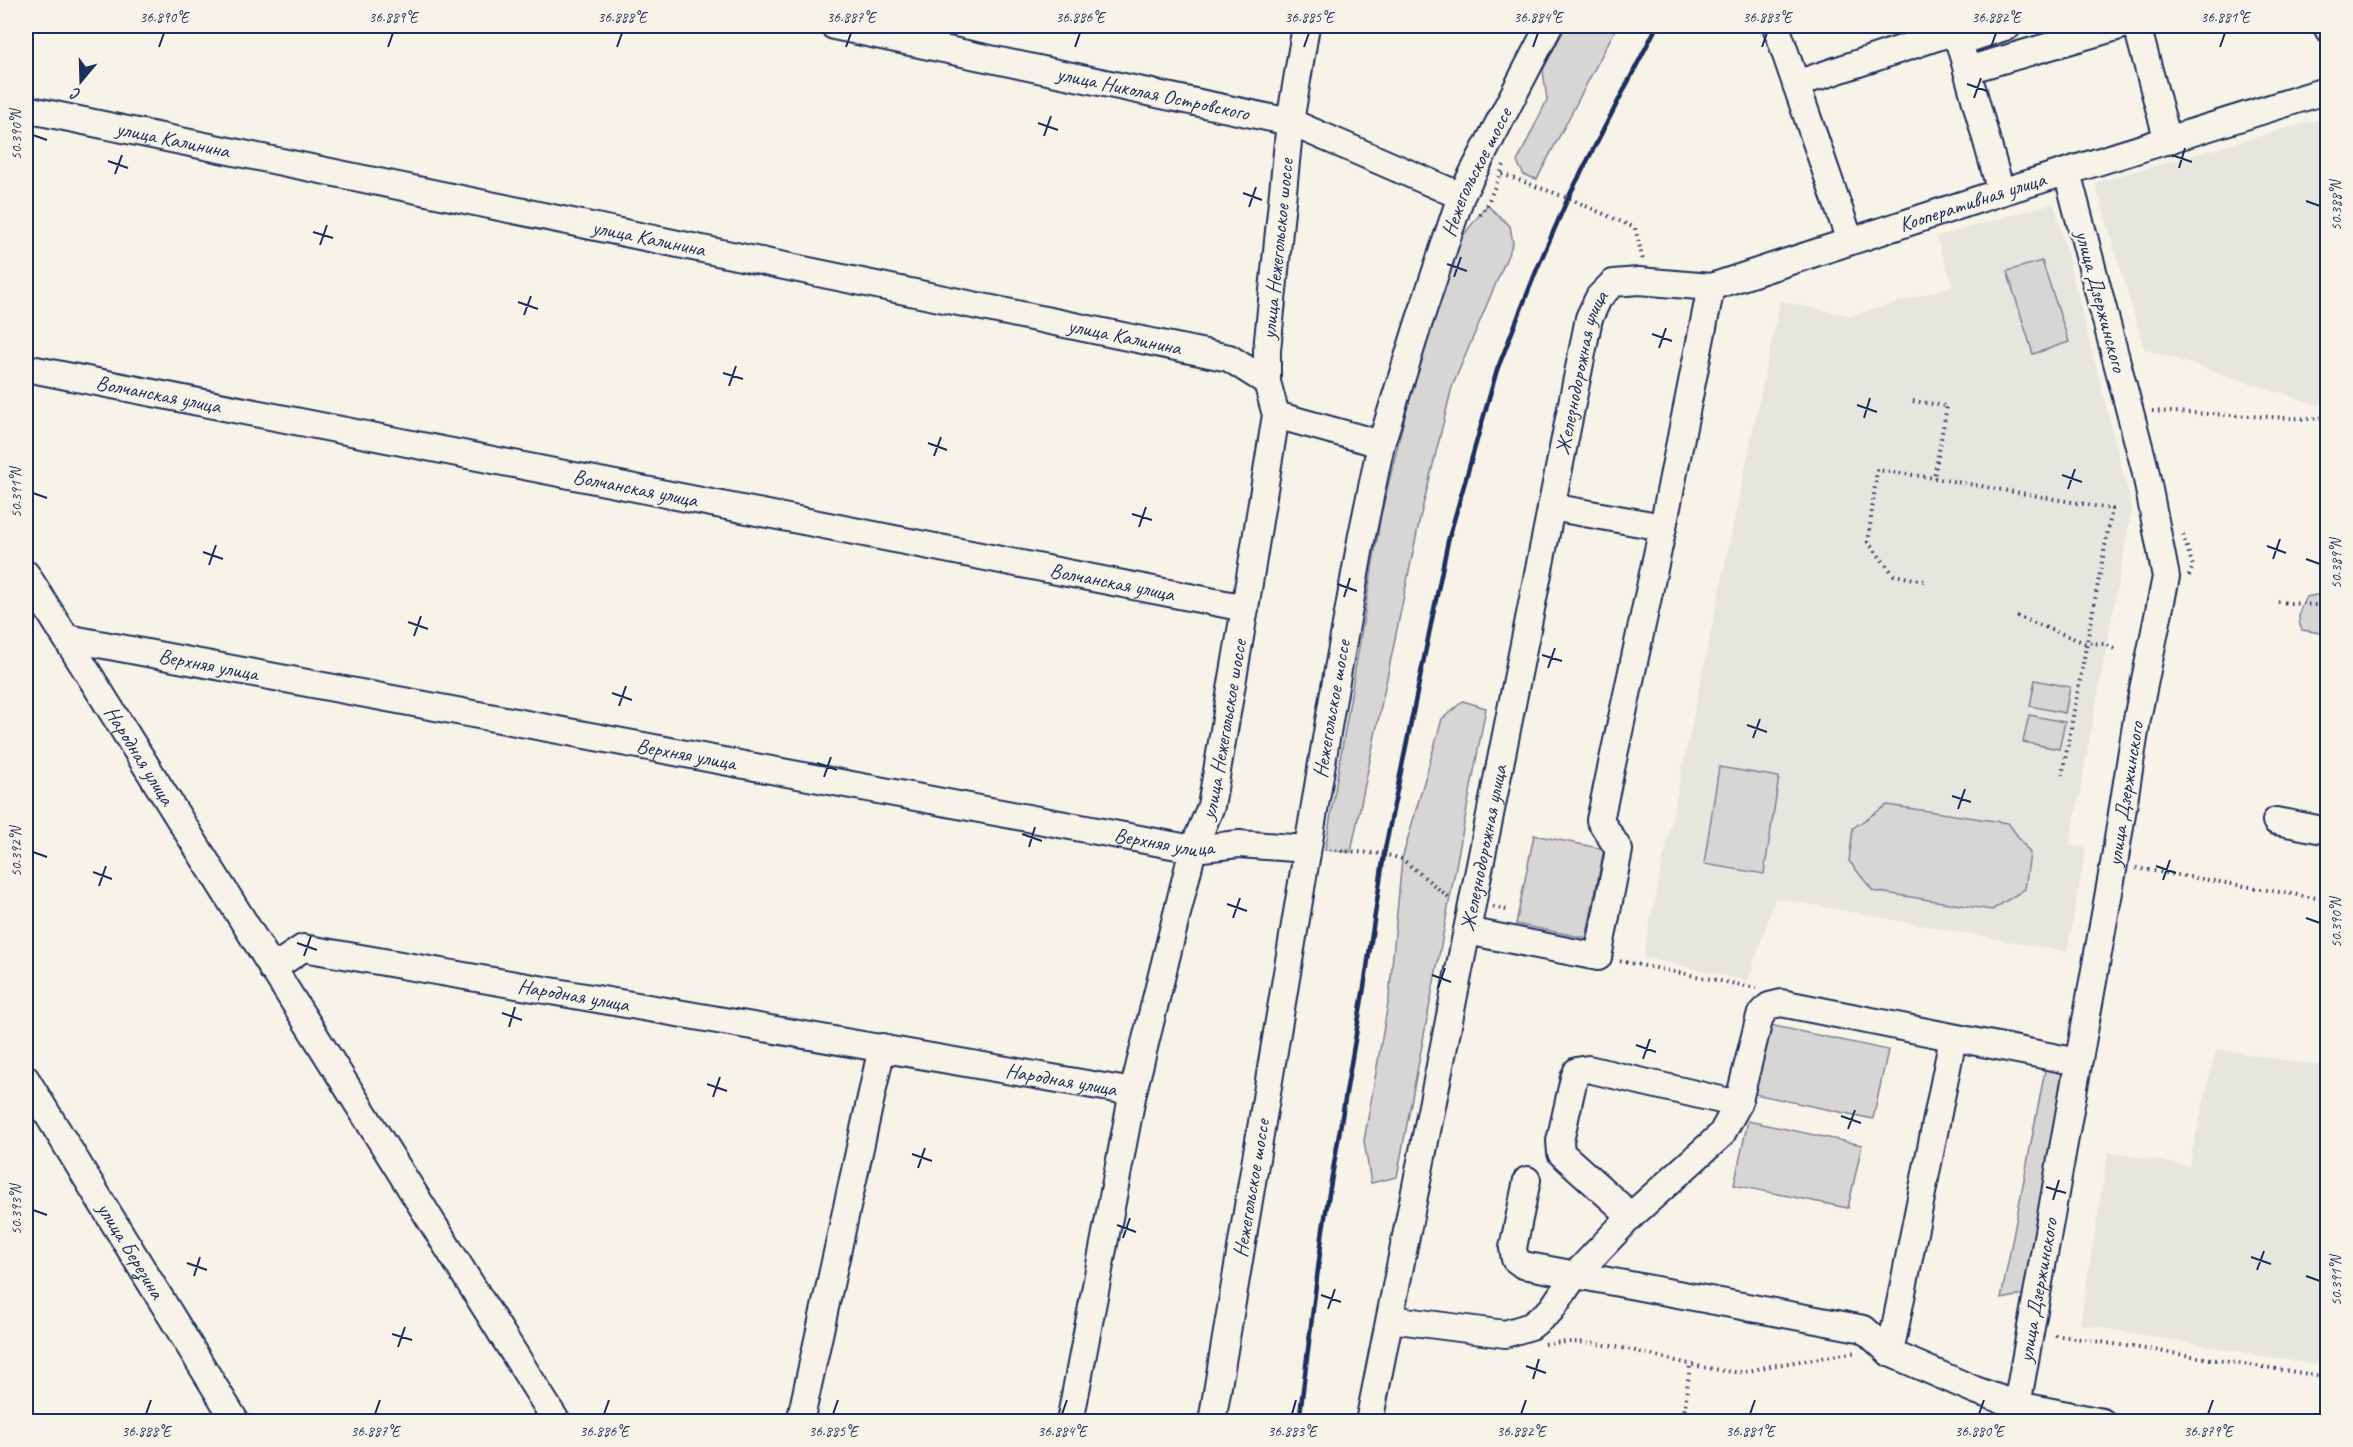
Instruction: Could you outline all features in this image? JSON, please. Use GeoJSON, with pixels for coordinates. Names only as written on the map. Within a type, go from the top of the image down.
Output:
{"type":"FeatureCollection","features":[{"type":"Feature","properties":{"kind":"street","name":"улица Николая Островского"},"geometry":{"type":"LineString","coordinates":[[834,26],[1290,122],[1461,196]]}},
{"type":"Feature","properties":{"kind":"street","name":"улица Нежегольское шоссе"},"geometry":{"type":"LineString","coordinates":[[1070,1422],[1133,1092],[1193,849],[1210,806],[1245,608],[1276,415],[1267,382],[1267,350],[1290,122],[1306,26]]}},
{"type":"Feature","properties":{"kind":"street","name":"Нежегольское шоссе"},"geometry":{"type":"LineString","coordinates":[[1212,1422],[1307,849],[1362,535],[1381,444],[1461,196],[1549,26]]}},
{"type":"Feature","properties":{"kind":"street"},"geometry":{"type":"LineString","coordinates":[[1776,26],[1850,240]]}},
{"type":"Feature","properties":{"kind":"street"},"geometry":{"type":"LineString","coordinates":[[1959,42],[2008,26]]}},
{"type":"Feature","properties":{"kind":"street"},"geometry":{"type":"LineString","coordinates":[[1967,70],[2120,26]]}},
{"type":"Feature","properties":{"kind":"street"},"geometry":{"type":"LineString","coordinates":[[2137,26],[2168,141]]}},
{"type":"Feature","properties":{"kind":"street"},"geometry":{"type":"LineString","coordinates":[[1796,84],[1949,33],[1959,42],[2001,192]]}},
{"type":"Feature","properties":{"kind":"street","name":"Кооперативная улица"},"geometry":{"type":"LineString","coordinates":[[1613,283],[1639,282],[1711,287],[1850,240],[2328,90]]}},
{"type":"Feature","properties":{"kind":"street","name":"улица Калинина"},"geometry":{"type":"LineString","coordinates":[[26,109],[1229,358],[1267,382]]}},
{"type":"Feature","properties":{"kind":"street","name":"улица Дзержинского"},"geometry":{"type":"LineString","coordinates":[[2015,1413],[2114,864],[2137,719],[2166,578],[2145,469],[2067,172]]}},
{"type":"Feature","properties":{"kind":"street","name":"Железнодорожная улица"},"geometry":{"type":"LineString","coordinates":[[1369,1422],[1589,318],[1599,297],[1613,283]]}},
{"type":"Feature","properties":{"kind":"street"},"geometry":{"type":"LineString","coordinates":[[1467,931],[1598,957],[1619,850],[1600,820],[1663,527],[1711,287]]}},
{"type":"Feature","properties":{"kind":"street","name":"Волчанская улица"},"geometry":{"type":"LineString","coordinates":[[26,368],[1245,608]]}},
{"type":"Feature","properties":{"kind":"street"},"geometry":{"type":"LineString","coordinates":[[1276,415],[1381,444]]}},
{"type":"Feature","properties":{"kind":"street"},"geometry":{"type":"LineString","coordinates":[[1551,507],[1663,527]]}},
{"type":"Feature","properties":{"kind":"street","name":"Народная улица"},"geometry":{"type":"LineString","coordinates":[[26,574],[557,1422]]}},
{"type":"Feature","properties":{"kind":"street","name":"Верхняя улица"},"geometry":{"type":"LineString","coordinates":[[67,638],[1193,849],[1239,844],[1307,849]]}},
{"type":"Feature","properties":{"kind":"street"},"geometry":{"type":"LineString","coordinates":[[2276,821],[2328,831]]}},
{"type":"Feature","properties":{"kind":"street","name":"Народная улица"},"geometry":{"type":"LineString","coordinates":[[272,969],[303,948],[1133,1092]]}},
{"type":"Feature","properties":{"kind":"street"},"geometry":{"type":"LineString","coordinates":[[1390,1319],[1505,1334],[1531,1326],[1551,1310],[1575,1275],[1631,1216],[1721,1135],[1738,1104],[1760,1016],[1769,1006],[1781,1004],[2078,1062]]}},
{"type":"Feature","properties":{"kind":"street"},"geometry":{"type":"LineString","coordinates":[[1890,1353],[1953,1038]]}},
{"type":"Feature","properties":{"kind":"street"},"geometry":{"type":"LineString","coordinates":[[800,1422],[882,1047]]}},
{"type":"Feature","properties":{"kind":"street"},"geometry":{"type":"LineString","coordinates":[[1631,1216],[1561,1153],[1560,1141],[1577,1071],[1588,1069],[1738,1104]]}},
{"type":"Feature","properties":{"kind":"street","name":"улица Березина"},"geometry":{"type":"LineString","coordinates":[[26,1079],[236,1422]]}},
{"type":"Feature","properties":{"kind":"street"},"geometry":{"type":"LineString","coordinates":[[1527,1180],[1513,1248],[1515,1259],[1523,1265],[1864,1329],[1890,1353],[2015,1413],[2102,1422]]}},
{"type":"Feature","properties":{"kind":"path"},"geometry":{"type":"LineString","coordinates":[[1475,221],[1487,205],[1502,174],[1507,156]]}},
{"type":"Feature","properties":{"kind":"path"},"geometry":{"type":"LineString","coordinates":[[1502,174],[1568,198],[1635,228],[1645,266]]}},
{"type":"Feature","properties":{"kind":"path"},"geometry":{"type":"LineString","coordinates":[[1913,400],[1947,406],[1934,478]]}},
{"type":"Feature","properties":{"kind":"path"},"geometry":{"type":"LineString","coordinates":[[2152,411],[2310,419],[2328,417]]}},
{"type":"Feature","properties":{"kind":"path"},"geometry":{"type":"LineString","coordinates":[[1924,581],[1894,575],[1868,542],[1877,470],[2112,509],[2062,774]]}},
{"type":"Feature","properties":{"kind":"path"},"geometry":{"type":"LineString","coordinates":[[2278,602],[2328,606]]}},
{"type":"Feature","properties":{"kind":"path"},"geometry":{"type":"LineString","coordinates":[[2017,616],[2085,643],[2105,644],[2117,650]]}},
{"type":"Feature","properties":{"kind":"path"},"geometry":{"type":"LineString","coordinates":[[1307,849],[1384,854],[1402,859],[1451,899],[1507,910]]}},
{"type":"Feature","properties":{"kind":"path"},"geometry":{"type":"LineString","coordinates":[[2114,864],[2328,900]]}},
{"type":"Feature","properties":{"kind":"path"},"geometry":{"type":"LineString","coordinates":[[2055,1335],[2328,1377]]}},
{"type":"Feature","properties":{"kind":"path"},"geometry":{"type":"LineString","coordinates":[[1535,1345],[1565,1341],[1600,1344],[1649,1353],[1690,1365],[1737,1372],[1858,1352],[1890,1353]]}},
{"type":"Feature","properties":{"kind":"path"},"geometry":{"type":"LineString","coordinates":[[1683,1422],[1690,1365]]}},
{"type":"Feature","properties":{"kind":"shaded area"},"geometry":{"type":"Polygon","coordinates":[[[1566,26],[1617,26],[1537,179],[1524,175],[1517,162],[1547,100],[1543,70],[1566,26]]]}},
{"type":"Feature","properties":{"kind":"shaded area"},"geometry":{"type":"Polygon","coordinates":[[[2327,117],[2327,403],[2318,405],[2144,349],[2095,183],[2327,117]]]}},
{"type":"Feature","properties":{"kind":"shaded area"},"geometry":{"type":"Polygon","coordinates":[[[2054,203],[2132,508],[2070,845],[2086,848],[2067,952],[1775,898],[1748,981],[1643,957],[1780,301],[1851,316],[1953,286],[1936,237],[2054,203]]]}},
{"type":"Feature","properties":{"kind":"shaded area"},"geometry":{"type":"Polygon","coordinates":[[[1487,205],[1510,226],[1513,243],[1452,387],[1420,518],[1351,852],[1325,850],[1381,515],[1404,419],[1442,292],[1462,237],[1487,205]]]}},
{"type":"Feature","properties":{"kind":"shaded area"},"geometry":{"type":"Polygon","coordinates":[[[2042,261],[2069,342],[2033,354],[2007,271],[2042,261]]]}},
{"type":"Feature","properties":{"kind":"shaded area"},"geometry":{"type":"Polygon","coordinates":[[[2327,593],[2327,634],[2302,630],[2299,621],[2306,597],[2327,593]]]}},
{"type":"Feature","properties":{"kind":"shaded area"},"geometry":{"type":"Polygon","coordinates":[[[2035,680],[2070,687],[2065,713],[2030,706],[2035,680]]]}},
{"type":"Feature","properties":{"kind":"shaded area"},"geometry":{"type":"Polygon","coordinates":[[[1463,701],[1486,708],[1397,1177],[1371,1183],[1364,1141],[1389,998],[1402,859],[1442,719],[1463,701]]]}},
{"type":"Feature","properties":{"kind":"shaded area"},"geometry":{"type":"Polygon","coordinates":[[[2029,715],[2065,722],[2059,749],[2023,742],[2029,715]]]}},
{"type":"Feature","properties":{"kind":"shaded area"},"geometry":{"type":"Polygon","coordinates":[[[1719,767],[1779,777],[1764,874],[1704,864],[1719,767]]]}},
{"type":"Feature","properties":{"kind":"shaded area"},"geometry":{"type":"Polygon","coordinates":[[[1887,805],[2008,823],[2030,853],[2025,889],[1992,910],[1873,891],[1849,861],[1853,828],[1887,805]]]}},
{"type":"Feature","properties":{"kind":"shaded area"},"geometry":{"type":"Polygon","coordinates":[[[1534,835],[1604,849],[1586,938],[1516,924],[1534,835]]]}},
{"type":"Feature","properties":{"kind":"shaded area"},"geometry":{"type":"Polygon","coordinates":[[[1765,1024],[1888,1050],[1873,1119],[1750,1093],[1765,1024]]]}},
{"type":"Feature","properties":{"kind":"shaded area"},"geometry":{"type":"Polygon","coordinates":[[[2216,1049],[2327,1067],[2327,1367],[2080,1324],[2108,1152],[2189,1166],[2216,1049]]]}},
{"type":"Feature","properties":{"kind":"shaded area"},"geometry":{"type":"Polygon","coordinates":[[[2050,1062],[2062,1066],[2068,1076],[2027,1294],[2001,1299],[2045,1070],[2050,1062]]]}},
{"type":"Feature","properties":{"kind":"shaded area"},"geometry":{"type":"Polygon","coordinates":[[[1748,1121],[1862,1145],[1848,1208],[1734,1185],[1748,1121]]]}},
{"type":"Feature","properties":{"kind":"railway"},"geometry":{"type":"LineString","coordinates":[[1299,1422],[1323,1229],[1384,854],[1448,541],[1497,370],[1537,269],[1568,198],[1657,26]]}}]}
